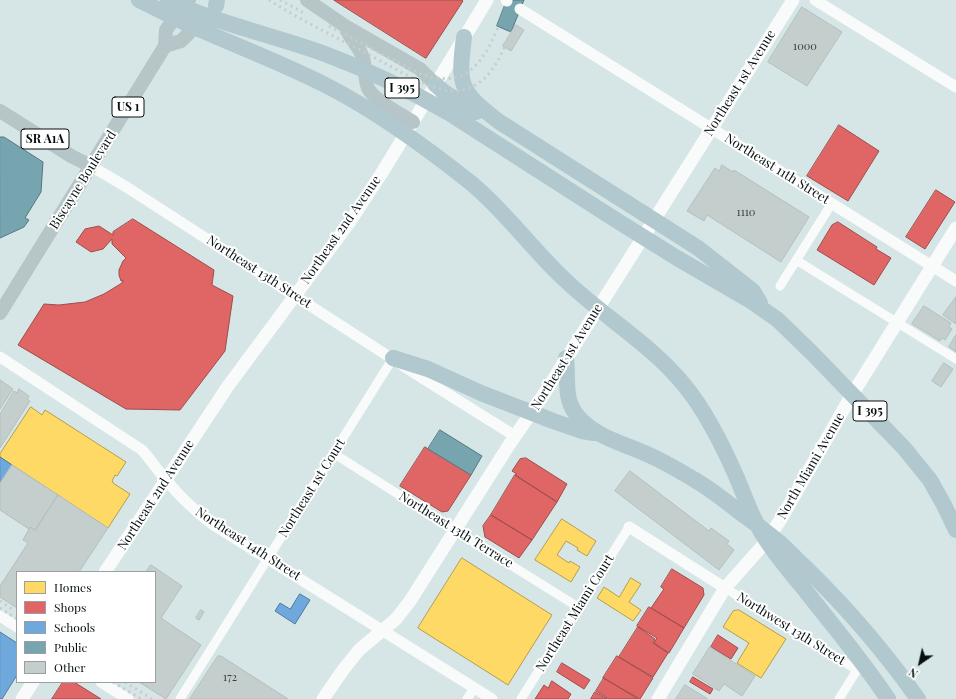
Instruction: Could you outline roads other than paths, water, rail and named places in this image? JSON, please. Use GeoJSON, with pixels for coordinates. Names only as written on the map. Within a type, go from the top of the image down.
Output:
{"type":"FeatureCollection","features":[{"type":"Feature","properties":{"kind":"highway","name":"I 395"},"geometry":{"type":"LineString","coordinates":[[168,0],[207,16],[336,59],[384,78],[420,96],[677,258],[763,309],[778,320],[795,336],[904,448],[930,480],[956,530]]}},
{"type":"Feature","properties":{"kind":"highway","name":"I 395"},"geometry":{"type":"LineString","coordinates":[[140,1],[202,30],[295,70],[350,98],[394,126],[448,165],[491,200],[557,273],[610,318],[645,344],[687,388],[699,404],[725,452],[760,530],[768,543],[856,653],[888,699]]}},
{"type":"Feature","properties":{"kind":"highway"},"geometry":{"type":"LineString","coordinates":[[464,37],[461,78],[464,87],[472,100],[498,121],[676,234],[721,265],[753,291],[763,309]]}},
{"type":"Feature","properties":{"kind":"highway"},"geometry":{"type":"LineString","coordinates":[[435,84],[444,92],[481,115],[498,121]]}},
{"type":"Feature","properties":{"kind":"highway"},"geometry":{"type":"LineString","coordinates":[[393,358],[428,368],[481,393],[582,431],[597,433]]}},
{"type":"Feature","properties":{"kind":"highway"},"geometry":{"type":"LineString","coordinates":[[566,358],[568,371],[567,392],[569,403],[581,421],[597,433],[643,452],[696,481],[770,536],[830,592],[883,652],[918,699]]}},
{"type":"Feature","properties":{"kind":"main road","name":"Biscayne Boulevard"},"geometry":{"type":"LineString","coordinates":[[0,314],[165,46],[166,30],[189,0]]}},
{"type":"Feature","properties":{"kind":"main road"},"geometry":{"type":"LineString","coordinates":[[307,0],[345,26],[420,69],[435,84]]}},
{"type":"Feature","properties":{"kind":"main road","name":"Northeast 2nd Avenue"},"geometry":{"type":"LineString","coordinates":[[106,571],[228,386],[347,226],[487,0]]}},
{"type":"Feature","properties":{"kind":"main road","name":"Northeast 1st Avenue"},"geometry":{"type":"LineString","coordinates":[[323,699],[348,662],[359,650],[396,619],[404,609],[456,531],[793,0]]}},
{"type":"Feature","properties":{"kind":"main road"},"geometry":{"type":"LineString","coordinates":[[165,46],[181,41],[218,2]]}},
{"type":"Feature","properties":{"kind":"main road"},"geometry":{"type":"LineString","coordinates":[[345,26],[348,34],[358,47],[363,58],[367,86],[370,92],[412,122]]}},
{"type":"Feature","properties":{"kind":"main road","name":"Northeast 13th Street"},"geometry":{"type":"LineString","coordinates":[[0,111],[71,156],[91,166]]}},
{"type":"Feature","properties":{"kind":"main road","name":"North Miami Avenue"},"geometry":{"type":"LineString","coordinates":[[658,699],[725,588],[770,536],[850,398],[956,228]]}},
{"type":"Feature","properties":{"kind":"main road"},"geometry":{"type":"LineString","coordinates":[[22,699],[32,683]]}},
{"type":"Feature","properties":{"kind":"street"},"geometry":{"type":"LineString","coordinates":[[815,0],[956,87]]}},
{"type":"Feature","properties":{"kind":"street","name":"Northeast 11th Street"},"geometry":{"type":"LineString","coordinates":[[520,9],[956,280]]}},
{"type":"Feature","properties":{"kind":"street","name":"Northeast 13th Street"},"geometry":{"type":"LineString","coordinates":[[91,166],[295,295],[440,390],[515,436]]}},
{"type":"Feature","properties":{"kind":"street"},"geometry":{"type":"LineString","coordinates":[[780,286],[832,203]]}},
{"type":"Feature","properties":{"kind":"street"},"geometry":{"type":"LineString","coordinates":[[796,260],[956,359]]}},
{"type":"Feature","properties":{"kind":"street","name":"Northeast 14th Street"},"geometry":{"type":"LineString","coordinates":[[0,357],[142,450],[183,500],[212,524],[492,699]]}},
{"type":"Feature","properties":{"kind":"street","name":"Northeast 1st Court"},"geometry":{"type":"LineString","coordinates":[[180,699],[393,358]]}},
{"type":"Feature","properties":{"kind":"street","name":"Northeast 13th Terrace"},"geometry":{"type":"LineString","coordinates":[[333,453],[578,607]]}},
{"type":"Feature","properties":{"kind":"street"},"geometry":{"type":"LineString","coordinates":[[628,527],[725,588]]}},
{"type":"Feature","properties":{"kind":"street","name":"Northeast Miami Court"},"geometry":{"type":"LineString","coordinates":[[521,699],[628,527]]}},
{"type":"Feature","properties":{"kind":"street","name":"Northwest 13th Street"},"geometry":{"type":"LineString","coordinates":[[725,588],[857,670],[839,699]]}},
{"type":"Feature","properties":{"kind":"street"},"geometry":{"type":"LineString","coordinates":[[0,616],[16,626]]}},
{"type":"Feature","properties":{"kind":"street"},"geometry":{"type":"LineString","coordinates":[[103,683],[128,699]]}},
{"type":"Feature","properties":{"kind":"street"},"geometry":{"type":"LineString","coordinates":[[467,699],[474,688]]}},
{"type":"Feature","properties":{"kind":"railway"},"geometry":{"type":"LineString","coordinates":[[269,0],[412,78],[439,89],[458,91],[466,89],[483,80],[489,74],[499,58],[511,32]]}},
{"type":"Feature","properties":{"kind":"railway"},"geometry":{"type":"LineString","coordinates":[[280,0],[306,14]]}},
{"type":"Feature","properties":{"kind":"railway"},"geometry":{"type":"LineString","coordinates":[[329,26],[416,72],[432,77],[446,79],[458,77],[468,72],[477,64],[485,54],[498,27]]}},
{"type":"Feature","properties":{"kind":"railway"},"geometry":{"type":"LineString","coordinates":[[0,601],[12,609]]}},
{"type":"Feature","properties":{"kind":"railway"},"geometry":{"type":"LineString","coordinates":[[0,608],[16,618]]}},
{"type":"Feature","properties":{"kind":"railway"},"geometry":{"type":"LineString","coordinates":[[115,683],[141,699]]}},
{"type":"Feature","properties":{"kind":"railway"},"geometry":{"type":"LineString","coordinates":[[127,683],[152,699]]}}]}
